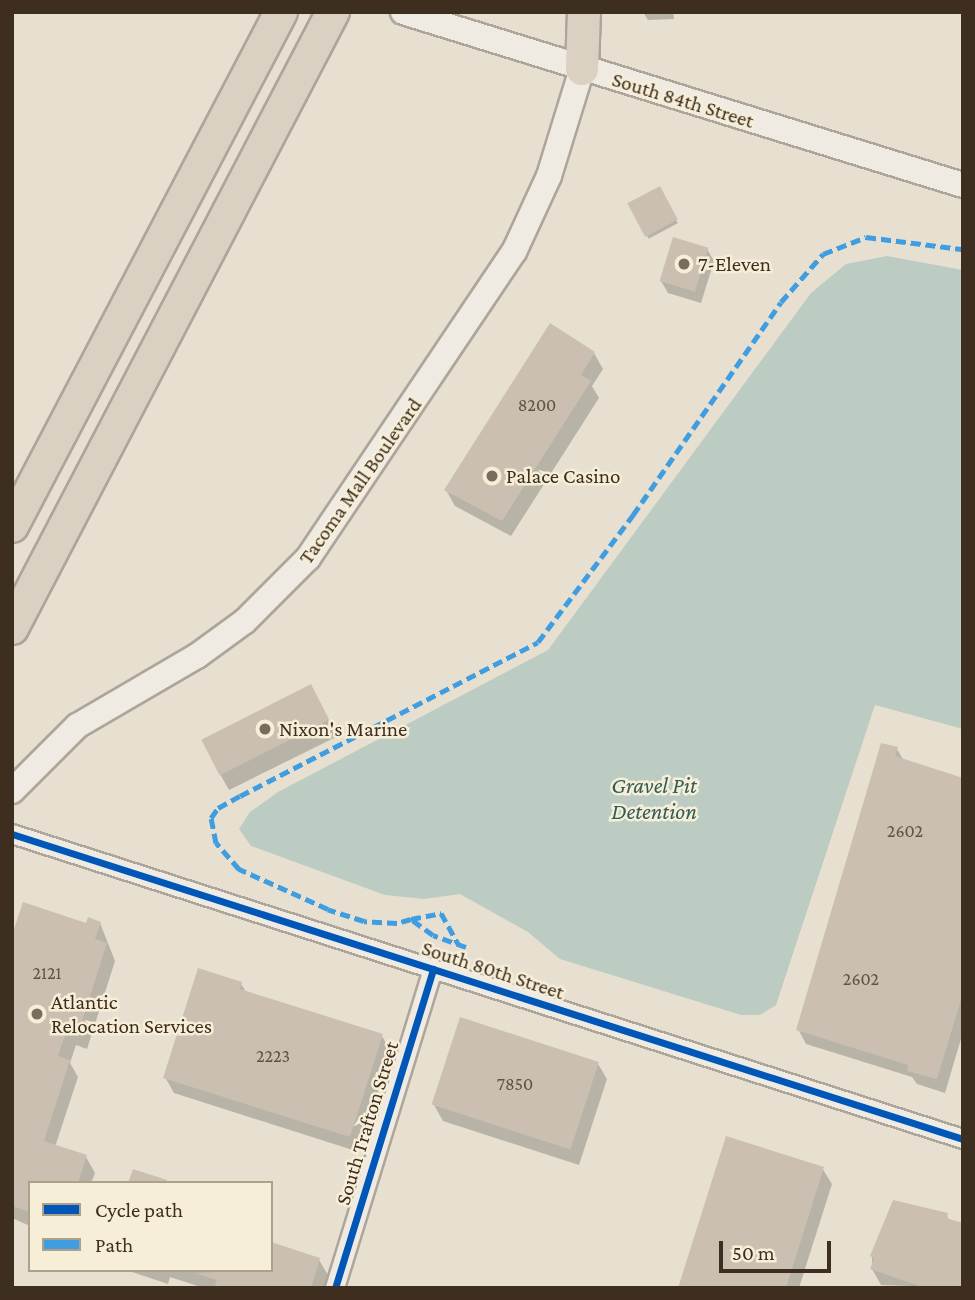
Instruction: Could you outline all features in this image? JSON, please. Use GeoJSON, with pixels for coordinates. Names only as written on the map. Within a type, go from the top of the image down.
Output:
{"type":"FeatureCollection","features":[{"type":"Feature","properties":{"kind":"highway"},"geometry":{"type":"LineString","coordinates":[[12,526],[281,12]]}},
{"type":"Feature","properties":{"kind":"highway"},"geometry":{"type":"LineString","coordinates":[[15,625],[333,12]]}},
{"type":"Feature","properties":{"kind":"highway"},"geometry":{"type":"LineString","coordinates":[[582,69],[584,12]]}},
{"type":"Feature","properties":{"kind":"main road","name":"South 84th Street"},"geometry":{"type":"LineString","coordinates":[[403,12],[963,185]]}},
{"type":"Feature","properties":{"kind":"main road","name":"Tacoma Mall Boulevard"},"geometry":{"type":"LineString","coordinates":[[12,791],[78,726],[197,656],[245,621],[308,558],[514,251],[548,176],[582,69]]}},
{"type":"Feature","properties":{"kind":"street","name":"South 80th Street"},"geometry":{"type":"LineString","coordinates":[[12,834],[963,1139]]}},
{"type":"Feature","properties":{"kind":"street","name":"South Trafton Street"},"geometry":{"type":"LineString","coordinates":[[335,1288],[433,969]]}},
{"type":"Feature","properties":{"kind":"water","name":"Gravel Pit Detention"},"geometry":{"type":"Polygon","coordinates":[[[887,256],[963,270],[963,729],[875,705],[776,1005],[760,1015],[741,1015],[560,959],[528,932],[460,894],[424,899],[385,895],[251,846],[239,829],[250,812],[278,792],[548,650],[811,293],[846,264],[887,256]]]}},
{"type":"Feature","properties":{"kind":"building","name":"7-Eleven"},"geometry":{"type":"Polygon","coordinates":[[[660,186],[678,220],[645,237],[627,203],[660,186]]]}},
{"type":"Feature","properties":{"kind":"building","name":"7-Eleven"},"geometry":{"type":"Polygon","coordinates":[[[673,237],[708,248],[695,292],[660,281],[673,237]]]}},
{"type":"Feature","properties":{"kind":"building"},"geometry":{"type":"Polygon","coordinates":[[[550,323],[595,352],[581,375],[591,381],[502,521],[444,490],[550,323]]]}},
{"type":"Feature","properties":{"kind":"building","name":"Nixon's Marine"},"geometry":{"type":"Polygon","coordinates":[[[311,684],[329,720],[220,775],[201,740],[311,684]]]}},
{"type":"Feature","properties":{"kind":"building"},"geometry":{"type":"Polygon","coordinates":[[[881,743],[898,747],[895,756],[963,778],[963,993],[937,1079],[907,1071],[908,1065],[796,1030],[881,743]]]}},
{"type":"Feature","properties":{"kind":"building"},"geometry":{"type":"Polygon","coordinates":[[[23,902],[86,923],[88,917],[101,922],[95,939],[107,943],[78,1034],[67,1030],[58,1056],[70,1060],[44,1141],[87,1155],[79,1181],[28,1181],[28,1211],[12,1206],[12,935],[23,902]]]}},
{"type":"Feature","properties":{"kind":"building"},"geometry":{"type":"Polygon","coordinates":[[[198,968],[242,982],[240,989],[383,1034],[350,1137],[163,1078],[198,968]]]}},
{"type":"Feature","properties":{"kind":"building"},"geometry":{"type":"Polygon","coordinates":[[[460,1017],[599,1062],[570,1150],[432,1104],[460,1017]]]}},
{"type":"Feature","properties":{"kind":"building"},"geometry":{"type":"Polygon","coordinates":[[[726,1136],[824,1167],[786,1288],[678,1288],[726,1136]]]}},
{"type":"Feature","properties":{"kind":"building"},"geometry":{"type":"Polygon","coordinates":[[[133,1169],[167,1180],[167,1181],[129,1181],[133,1169]]]}},
{"type":"Feature","properties":{"kind":"building"},"geometry":{"type":"Polygon","coordinates":[[[893,1200],[948,1213],[946,1218],[963,1223],[963,1288],[926,1288],[870,1269],[874,1258],[870,1256],[893,1200]]]}},
{"type":"Feature","properties":{"kind":"building"},"geometry":{"type":"Polygon","coordinates":[[[273,1243],[320,1258],[311,1288],[214,1288],[217,1280],[195,1273],[273,1272],[273,1243]]]}},
{"type":"Feature","properties":{"kind":"marked path"},"geometry":{"type":"LineString","coordinates":[[466,947],[433,935],[411,919],[397,923],[364,921],[328,909],[239,869],[216,843],[211,818],[218,808],[240,796],[538,642],[633,515],[781,302],[823,254],[866,237],[961,249]]}},
{"type":"Feature","properties":{"kind":"marked path"},"geometry":{"type":"LineString","coordinates":[[411,919],[441,913],[458,944]]}},
{"type":"Feature","properties":{"kind":"cycle path"},"geometry":{"type":"LineString","coordinates":[[12,834],[963,1139]]}},
{"type":"Feature","properties":{"kind":"cycle path"},"geometry":{"type":"LineString","coordinates":[[335,1288],[433,969]]}},
{"type":"Feature","properties":{"kind":"place","name":"7-Eleven"},"geometry":{"type":"Point","coordinates":[684,264]}},
{"type":"Feature","properties":{"kind":"place","name":"Palace Casino"},"geometry":{"type":"Point","coordinates":[492,476]}},
{"type":"Feature","properties":{"kind":"place","name":"Nixon's Marine"},"geometry":{"type":"Point","coordinates":[265,729]}},
{"type":"Feature","properties":{"kind":"place","name":"Atlantic Relocation Services"},"geometry":{"type":"Point","coordinates":[37,1014]}}]}
